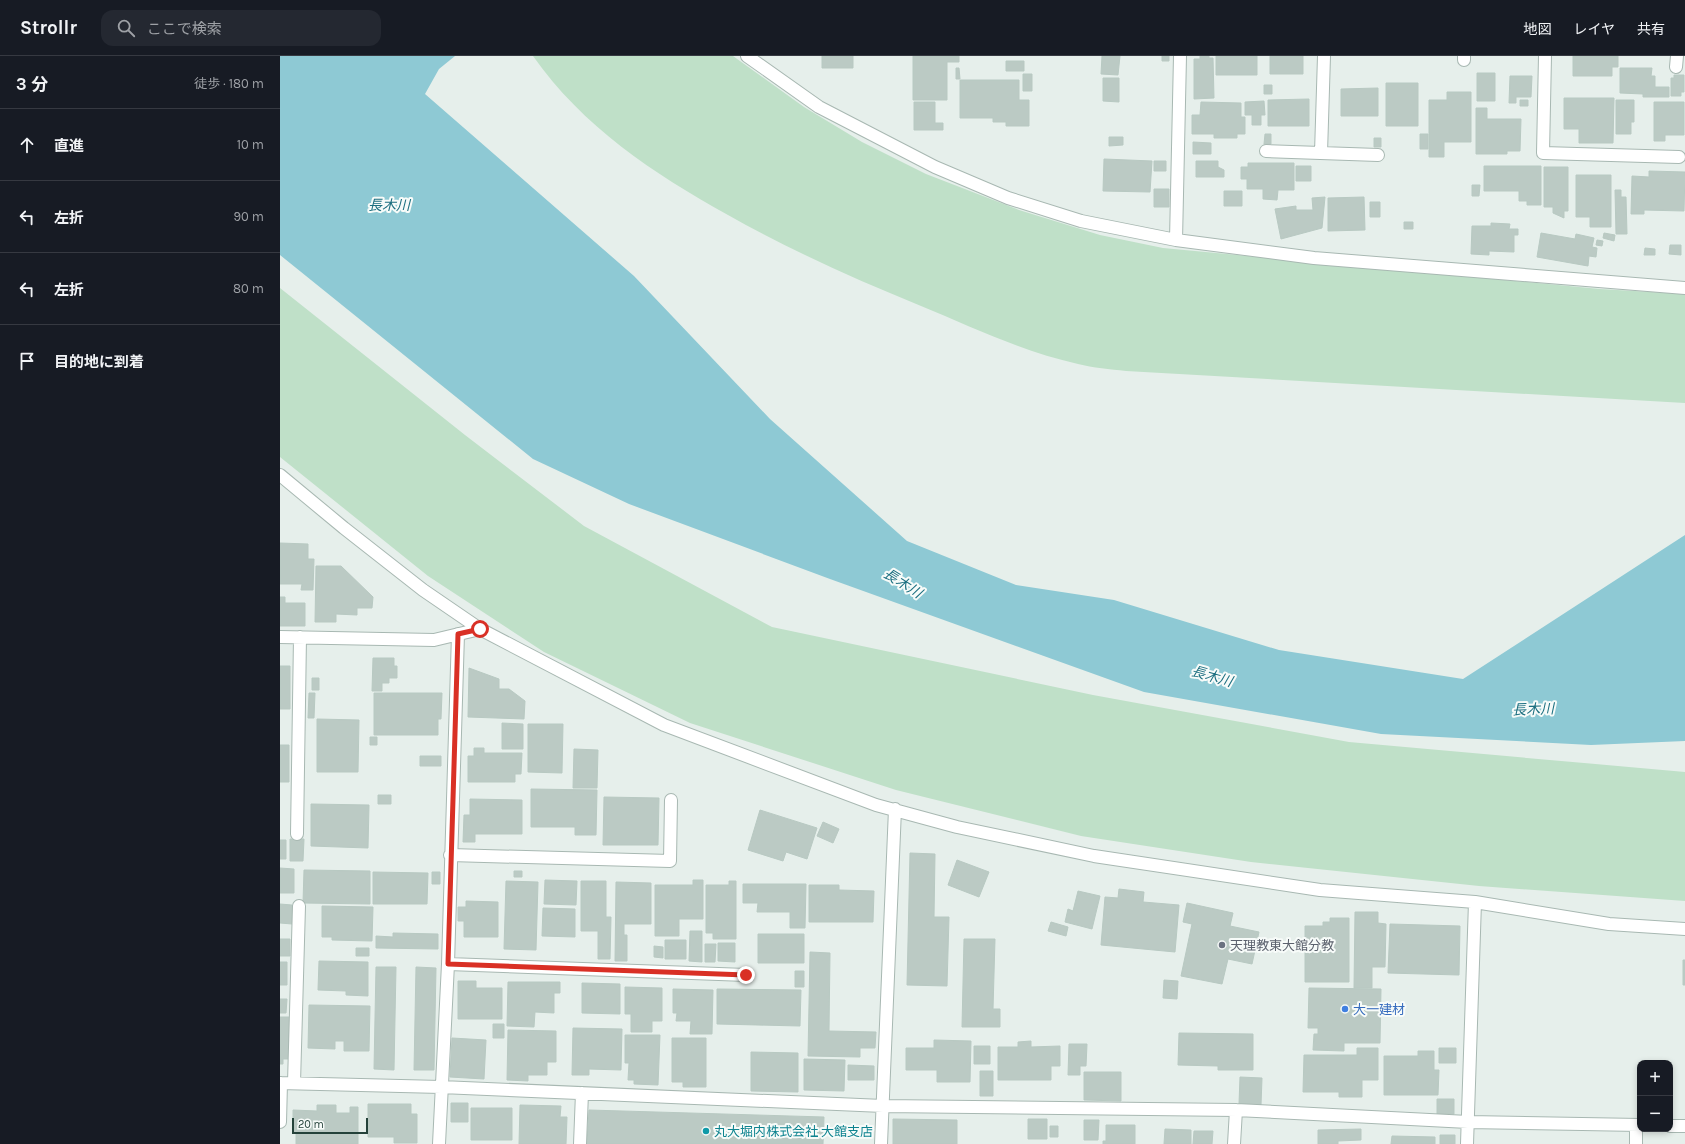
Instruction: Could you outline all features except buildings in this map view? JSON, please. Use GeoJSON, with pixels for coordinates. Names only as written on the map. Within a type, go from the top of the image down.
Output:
{"type":"FeatureCollection","features":[{"type":"Feature","properties":{"kind":"street"},"geometry":{"type":"LineString","coordinates":[[747,56],[819,107],[934,167],[1008,198],[1081,222],[1176,240],[1314,258],[1685,288]]}},
{"type":"Feature","properties":{"kind":"street"},"geometry":{"type":"LineString","coordinates":[[1176,240],[1180,56]]}},
{"type":"Feature","properties":{"kind":"street"},"geometry":{"type":"LineString","coordinates":[[1321,153],[1324,56]]}},
{"type":"Feature","properties":{"kind":"street"},"geometry":{"type":"LineString","coordinates":[[1545,56],[1543,153],[1679,157]]}},
{"type":"Feature","properties":{"kind":"street"},"geometry":{"type":"LineString","coordinates":[[1266,151],[1378,155]]}},
{"type":"Feature","properties":{"kind":"street"},"geometry":{"type":"LineString","coordinates":[[280,475],[423,590],[480,629],[664,725],[869,802],[957,827],[1094,856],[1320,890],[1475,902],[1609,924],[1685,929]]}},
{"type":"Feature","properties":{"kind":"street"},"geometry":{"type":"LineString","coordinates":[[280,637],[434,640],[480,629]]}},
{"type":"Feature","properties":{"kind":"street"},"geometry":{"type":"LineString","coordinates":[[439,1144],[448,964],[450,855],[458,634]]}},
{"type":"Feature","properties":{"kind":"street"},"geometry":{"type":"LineString","coordinates":[[297,834],[300,637]]}},
{"type":"Feature","properties":{"kind":"street"},"geometry":{"type":"LineString","coordinates":[[450,855],[670,861],[671,800]]}},
{"type":"Feature","properties":{"kind":"street"},"geometry":{"type":"LineString","coordinates":[[881,1144],[895,809]]}},
{"type":"Feature","properties":{"kind":"street"},"geometry":{"type":"LineString","coordinates":[[1467,1144],[1475,902]]}},
{"type":"Feature","properties":{"kind":"street"},"geometry":{"type":"LineString","coordinates":[[294,1083],[299,906]]}},
{"type":"Feature","properties":{"kind":"street"},"geometry":{"type":"LineString","coordinates":[[448,964],[746,975]]}},
{"type":"Feature","properties":{"kind":"street"},"geometry":{"type":"LineString","coordinates":[[280,1122],[281,1083],[294,1083],[441,1087],[883,1106],[1236,1110],[1468,1122],[1637,1125]]}},
{"type":"Feature","properties":{"kind":"street"},"geometry":{"type":"LineString","coordinates":[[580,1144],[582,1093]]}},
{"type":"Feature","properties":{"kind":"street"},"geometry":{"type":"LineString","coordinates":[[1234,1144],[1236,1110]]}},
{"type":"Feature","properties":{"kind":"street"},"geometry":{"type":"LineString","coordinates":[[1673,1126],[1685,1126]]}},
{"type":"Feature","properties":{"kind":"street"},"geometry":{"type":"LineString","coordinates":[[1636,1144],[1637,1132]]}},
{"type":"Feature","properties":{"kind":"green space"},"geometry":{"type":"Polygon","coordinates":[[[533,56],[733,56],[804,107],[862,142],[926,174],[1019,210],[1100,235],[1163,248],[1600,289],[1685,294],[1685,403],[1126,371],[1090,366],[1037,353],[847,275],[751,228],[700,199],[647,165],[597,126],[574,105],[552,81],[533,56]]]}},
{"type":"Feature","properties":{"kind":"green space"},"geometry":{"type":"Polygon","coordinates":[[[280,288],[465,435],[584,526],[772,627],[1093,695],[1349,742],[1685,772],[1685,901],[1479,886],[1251,862],[1081,836],[896,790],[690,723],[544,652],[428,576],[280,457],[280,288]]]}},
{"type":"Feature","properties":{"kind":"water","name":"長木川"},"geometry":{"type":"Polygon","coordinates":[[[280,56],[455,56],[439,69],[425,94],[634,276],[770,419],[907,541],[1016,585],[1114,600],[1279,650],[1463,679],[1685,535],[1685,741],[1591,745],[1381,734],[1144,692],[830,579],[629,504],[533,459],[280,255],[280,56]]]}},
{"type":"Feature","properties":{"kind":"place","name":"天理教東大館分教"},"geometry":{"type":"Point","coordinates":[1222,945]}},
{"type":"Feature","properties":{"kind":"place","name":"大一建材"},"geometry":{"type":"Point","coordinates":[1345,1009]}},
{"type":"Feature","properties":{"kind":"place","name":"丸大堀内株式会社 大館支店"},"geometry":{"type":"Point","coordinates":[706,1131]}},
{"type":"Feature","properties":{"kind":"route"},"geometry":{"type":"LineString","coordinates":[[480,629],[458,634],[450,855],[448,964],[746,975]]}}]}
